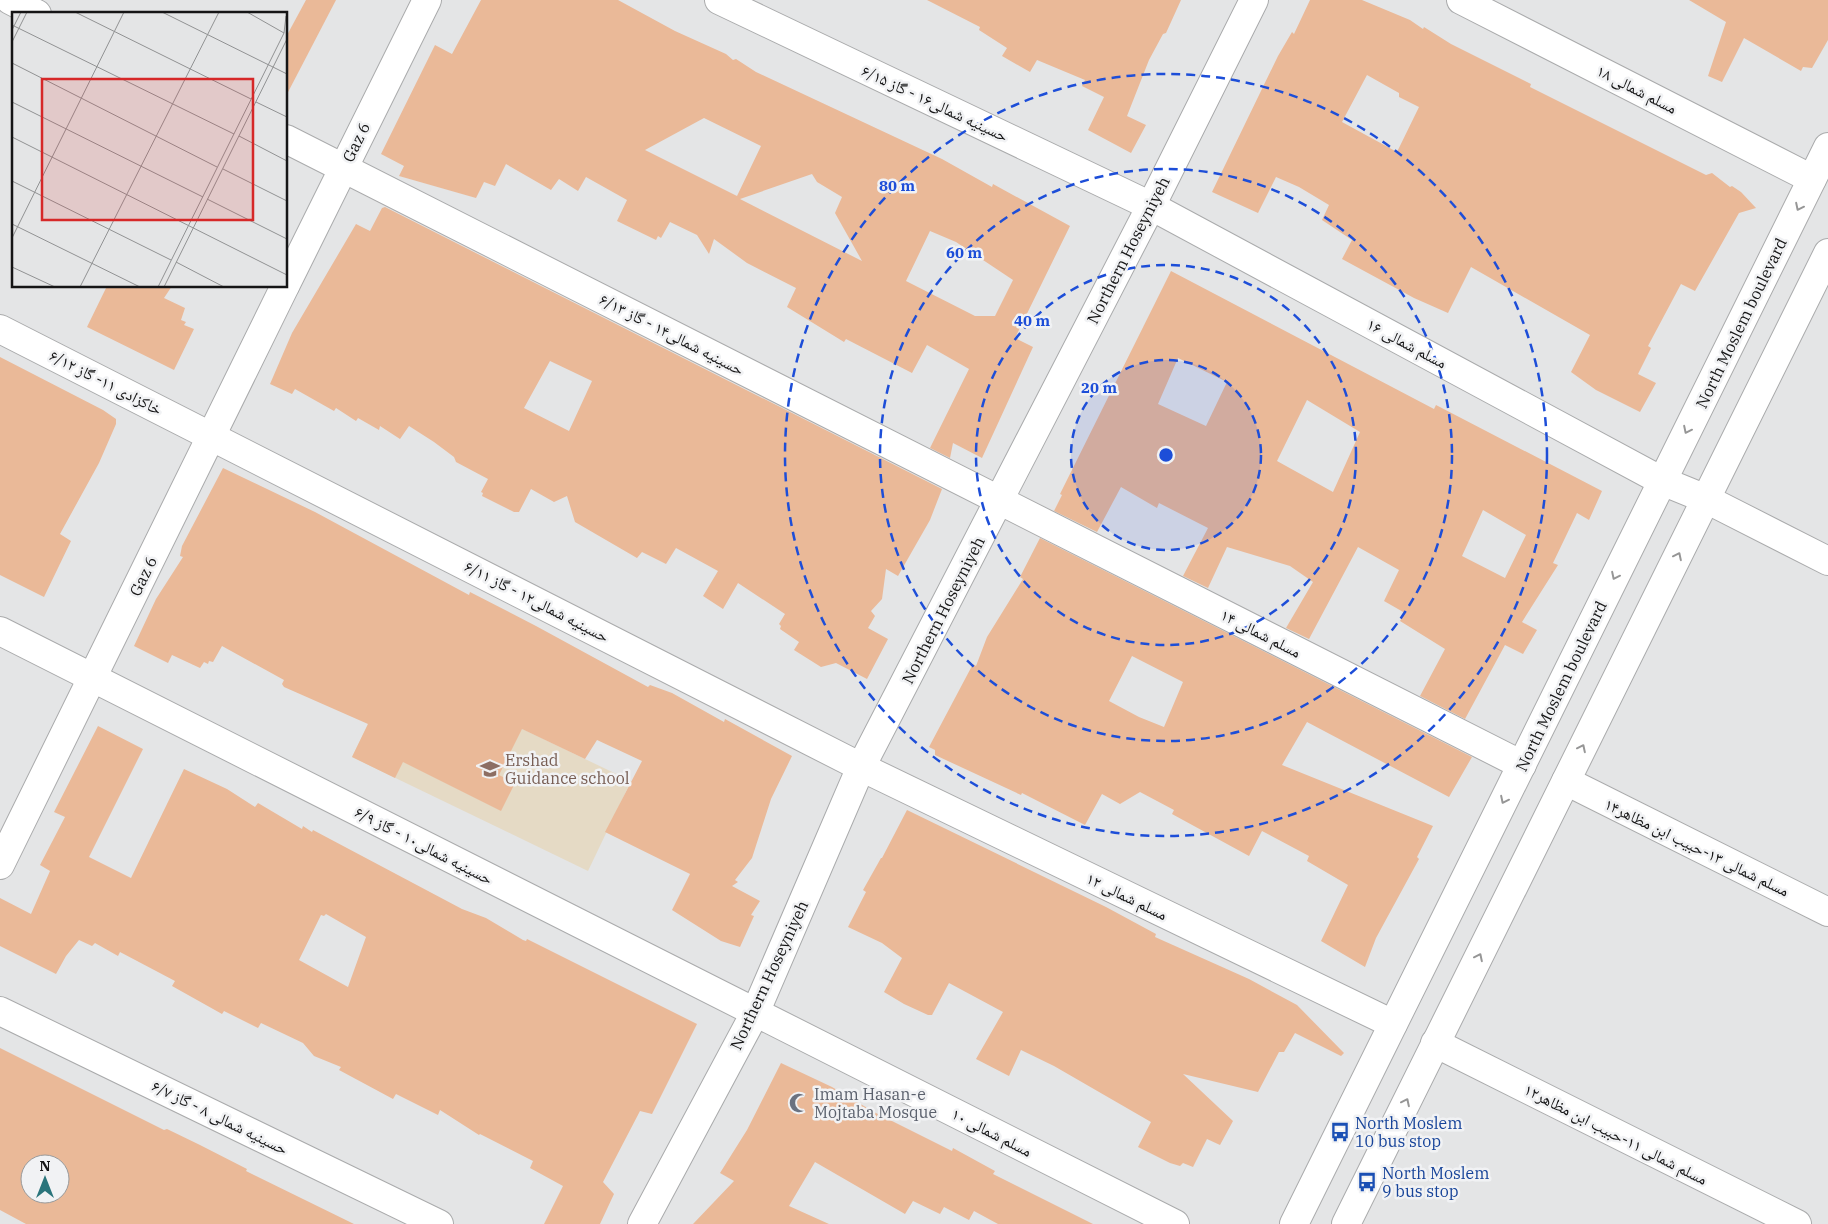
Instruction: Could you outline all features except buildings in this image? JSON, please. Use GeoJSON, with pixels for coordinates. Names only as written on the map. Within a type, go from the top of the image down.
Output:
{"type":"FeatureCollection","features":[{"type":"Feature","properties":{"kind":"street"},"geometry":{"type":"LineString","coordinates":[[10,0],[33,12]]}},
{"type":"Feature","properties":{"kind":"street","name":"Gaz 6"},"geometry":{"type":"LineString","coordinates":[[288,281],[426,0]]}},
{"type":"Feature","properties":{"kind":"street","name":"حسینیه شمالی۱۶ - گاز ۶/۱۵"},"geometry":{"type":"LineString","coordinates":[[720,0],[1151,206]]}},
{"type":"Feature","properties":{"kind":"street","name":"Northern Hoseyniyeh"},"geometry":{"type":"LineString","coordinates":[[642,1224],[756,1013],[862,767],[1151,206],[1254,0]]}},
{"type":"Feature","properties":{"kind":"street","name":"مسلم شمالی ۱۸"},"geometry":{"type":"LineString","coordinates":[[1461,0],[1812,179]]}},
{"type":"Feature","properties":{"kind":"street","name":"حسینیه شمالی۱۴ - گاز ۶/۱۳"},"geometry":{"type":"LineString","coordinates":[[288,140],[1000,500]]}},
{"type":"Feature","properties":{"kind":"street","name":"North Moslem boulevard"},"geometry":{"type":"LineString","coordinates":[[1294,1224],[1828,147]]}},
{"type":"Feature","properties":{"kind":"street","name":"مسلم شمالی ۱۶"},"geometry":{"type":"LineString","coordinates":[[1151,206],[1662,481],[1706,500],[1828,560]]}},
{"type":"Feature","properties":{"kind":"street"},"geometry":{"type":"LineString","coordinates":[[1346,1224],[1828,253]]}},
{"type":"Feature","properties":{"kind":"street","name":"Gaz 6"},"geometry":{"type":"LineString","coordinates":[[0,865],[285,288]]}},
{"type":"Feature","properties":{"kind":"street","name":"خاکزادی ۱۱- گاز ۶/۱۲"},"geometry":{"type":"LineString","coordinates":[[0,329],[212,435]]}},
{"type":"Feature","properties":{"kind":"street","name":"حسینیه شمالی۱۲ - گاز ۶/۱۱"},"geometry":{"type":"LineString","coordinates":[[212,435],[862,767]]}},
{"type":"Feature","properties":{"kind":"street","name":"مسلم شمالی ۱۴"},"geometry":{"type":"LineString","coordinates":[[1000,500],[1522,765]]}},
{"type":"Feature","properties":{"kind":"street","name":"حسینیه شمالی۱۰ - گاز ۶/۹"},"geometry":{"type":"LineString","coordinates":[[0,632],[93,677],[756,1013]]}},
{"type":"Feature","properties":{"kind":"street","name":"مسلم شمالی ۱۲"},"geometry":{"type":"LineString","coordinates":[[862,767],[1393,1024]]}},
{"type":"Feature","properties":{"kind":"street","name":"مسلم شمالی ۱۳-حبیب ابن مظاهر۱۴"},"geometry":{"type":"LineString","coordinates":[[1566,782],[1828,912]]}},
{"type":"Feature","properties":{"kind":"street","name":"حسینیه شمالی ۸ - گاز ۶/۷"},"geometry":{"type":"LineString","coordinates":[[0,1011],[439,1224]]}},
{"type":"Feature","properties":{"kind":"street","name":"مسلم شمالی ۱۰"},"geometry":{"type":"LineString","coordinates":[[756,1013],[1175,1224]]}},
{"type":"Feature","properties":{"kind":"street","name":"مسلم شمالی ۱۱-حبیب ابن مظاهر۱۲"},"geometry":{"type":"LineString","coordinates":[[1435,1043],[1797,1224]]}},
{"type":"Feature","properties":{"kind":"shaded area","name":"Ershad Guidance school"},"geometry":{"type":"Polygon","coordinates":[[[395,668],[631,781],[588,871],[352,757],[395,668]]]}},
{"type":"Feature","properties":{"kind":"place","name":"Ershad Guidance school"},"geometry":{"type":"Point","coordinates":[490,769]}},
{"type":"Feature","properties":{"kind":"place","name":"Imam Hasan-e Mojtaba Mosque"},"geometry":{"type":"Point","coordinates":[799,1103]}},
{"type":"Feature","properties":{"kind":"place","name":"North Moslem 10 bus stop"},"geometry":{"type":"Point","coordinates":[1340,1132]}},
{"type":"Feature","properties":{"kind":"place","name":"North Moslem 9 bus stop"},"geometry":{"type":"Point","coordinates":[1367,1182]}}]}
